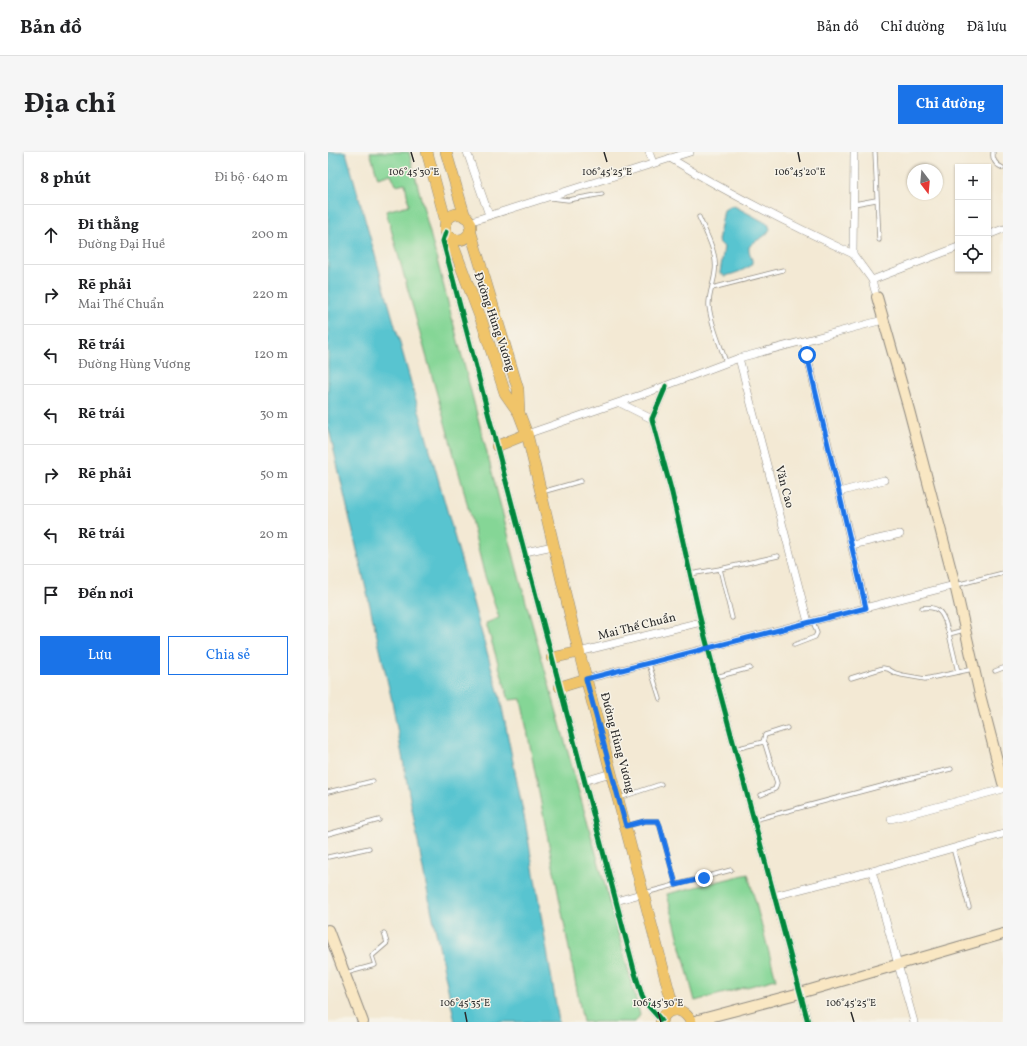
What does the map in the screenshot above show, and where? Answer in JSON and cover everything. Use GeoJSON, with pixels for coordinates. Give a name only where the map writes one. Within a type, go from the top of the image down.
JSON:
{"type":"FeatureCollection","features":[{"type":"Feature","properties":{"kind":"main road","name":"Đường Hùng Vương"},"geometry":{"type":"LineString","coordinates":[[427,152],[447,230],[482,322],[505,393],[519,413],[527,434],[579,652],[674,1010]]}},
{"type":"Feature","properties":{"kind":"main road","name":"Đường Hùng Vương"},"geometry":{"type":"LineString","coordinates":[[446,152],[518,389],[519,413]]}},
{"type":"Feature","properties":{"kind":"main road"},"geometry":{"type":"LineString","coordinates":[[457,214],[468,223],[468,235],[459,240],[447,230],[452,215],[457,214]]}},
{"type":"Feature","properties":{"kind":"main road"},"geometry":{"type":"LineString","coordinates":[[497,446],[527,434]]}},
{"type":"Feature","properties":{"kind":"main road"},"geometry":{"type":"LineString","coordinates":[[552,658],[579,652]]}},
{"type":"Feature","properties":{"kind":"main road"},"geometry":{"type":"LineString","coordinates":[[560,687],[586,679]]}},
{"type":"Feature","properties":{"kind":"main road"},"geometry":{"type":"LineString","coordinates":[[661,1021],[664,1015],[669,1011],[674,1010],[682,1011],[688,1015],[691,1022]]}},
{"type":"Feature","properties":{"kind":"street"},"geometry":{"type":"LineString","coordinates":[[467,152],[489,215]]}},
{"type":"Feature","properties":{"kind":"street"},"geometry":{"type":"LineString","coordinates":[[649,152],[653,163]]}},
{"type":"Feature","properties":{"kind":"street"},"geometry":{"type":"LineString","coordinates":[[468,223],[489,215],[690,152]]}},
{"type":"Feature","properties":{"kind":"street"},"geometry":{"type":"LineString","coordinates":[[853,254],[854,152]]}},
{"type":"Feature","properties":{"kind":"street"},"geometry":{"type":"LineString","coordinates":[[670,158],[711,183],[810,234],[853,254],[872,280],[882,320],[911,417],[955,585],[974,669],[1003,783]]}},
{"type":"Feature","properties":{"kind":"street"},"geometry":{"type":"LineString","coordinates":[[991,234],[1003,229]]}},
{"type":"Feature","properties":{"kind":"street"},"geometry":{"type":"LineString","coordinates":[[447,230],[443,241],[634,970],[645,1002],[661,1021]]}},
{"type":"Feature","properties":{"kind":"street"},"geometry":{"type":"LineString","coordinates":[[872,280],[955,248]]}},
{"type":"Feature","properties":{"kind":"street"},"geometry":{"type":"LineString","coordinates":[[527,434],[620,403],[726,362],[882,320]]}},
{"type":"Feature","properties":{"kind":"street"},"geometry":{"type":"LineString","coordinates":[[804,341],[866,608]]}},
{"type":"Feature","properties":{"kind":"street","name":"Văn Cao"},"geometry":{"type":"LineString","coordinates":[[739,358],[811,622]]}},
{"type":"Feature","properties":{"kind":"street"},"geometry":{"type":"LineString","coordinates":[[666,386],[652,419],[672,493],[701,622],[808,1022]]}},
{"type":"Feature","properties":{"kind":"street"},"geometry":{"type":"LineString","coordinates":[[620,403],[652,419]]}},
{"type":"Feature","properties":{"kind":"street"},"geometry":{"type":"LineString","coordinates":[[839,492],[884,480]]}},
{"type":"Feature","properties":{"kind":"street"},"geometry":{"type":"LineString","coordinates":[[852,545],[900,534]]}},
{"type":"Feature","properties":{"kind":"street"},"geometry":{"type":"LineString","coordinates":[[525,552],[553,546]]}},
{"type":"Feature","properties":{"kind":"street"},"geometry":{"type":"LineString","coordinates":[[586,679],[955,585]]}},
{"type":"Feature","properties":{"kind":"street","name":"Mai Thế Chuẩn"},"geometry":{"type":"LineString","coordinates":[[579,652],[701,622]]}},
{"type":"Feature","properties":{"kind":"street"},"geometry":{"type":"LineString","coordinates":[[584,781],[611,772]]}},
{"type":"Feature","properties":{"kind":"street"},"geometry":{"type":"LineString","coordinates":[[891,819],[1003,789]]}},
{"type":"Feature","properties":{"kind":"street"},"geometry":{"type":"LineString","coordinates":[[774,896],[872,871],[1003,834]]}},
{"type":"Feature","properties":{"kind":"street"},"geometry":{"type":"LineString","coordinates":[[872,871],[914,1022]]}},
{"type":"Feature","properties":{"kind":"street"},"geometry":{"type":"LineString","coordinates":[[616,901],[644,893]]}},
{"type":"Feature","properties":{"kind":"street"},"geometry":{"type":"LineString","coordinates":[[328,930],[363,1022]]}},
{"type":"Feature","properties":{"kind":"street"},"geometry":{"type":"LineString","coordinates":[[691,1022],[1003,934]]}},
{"type":"Feature","properties":{"kind":"lane"},"geometry":{"type":"LineString","coordinates":[[875,152],[879,240]]}},
{"type":"Feature","properties":{"kind":"lane"},"geometry":{"type":"LineString","coordinates":[[993,152],[993,159],[1003,168]]}},
{"type":"Feature","properties":{"kind":"lane"},"geometry":{"type":"LineString","coordinates":[[546,197],[568,200],[602,194]]}},
{"type":"Feature","properties":{"kind":"lane"},"geometry":{"type":"LineString","coordinates":[[853,204],[876,200]]}},
{"type":"Feature","properties":{"kind":"lane"},"geometry":{"type":"LineString","coordinates":[[699,216],[714,253],[716,270],[709,305],[715,330],[726,362]]}},
{"type":"Feature","properties":{"kind":"lane"},"geometry":{"type":"LineString","coordinates":[[712,288],[783,270]]}},
{"type":"Feature","properties":{"kind":"lane"},"geometry":{"type":"LineString","coordinates":[[541,492],[581,481]]}},
{"type":"Feature","properties":{"kind":"lane"},"geometry":{"type":"LineString","coordinates":[[690,574],[778,556]]}},
{"type":"Feature","properties":{"kind":"lane"},"geometry":{"type":"LineString","coordinates":[[720,569],[732,618]]}},
{"type":"Feature","properties":{"kind":"lane"},"geometry":{"type":"LineString","coordinates":[[955,585],[1003,574]]}},
{"type":"Feature","properties":{"kind":"lane"},"geometry":{"type":"LineString","coordinates":[[922,608],[935,608],[944,617],[958,672]]}},
{"type":"Feature","properties":{"kind":"lane"},"geometry":{"type":"LineString","coordinates":[[794,645],[815,637],[817,633],[811,622]]}},
{"type":"Feature","properties":{"kind":"lane"},"geometry":{"type":"LineString","coordinates":[[949,634],[965,630]]}},
{"type":"Feature","properties":{"kind":"lane"},"geometry":{"type":"LineString","coordinates":[[649,664],[660,699]]}},
{"type":"Feature","properties":{"kind":"lane"},"geometry":{"type":"LineString","coordinates":[[716,677],[750,668]]}},
{"type":"Feature","properties":{"kind":"lane"},"geometry":{"type":"LineString","coordinates":[[851,678],[883,668],[902,675],[925,678],[974,669]]}},
{"type":"Feature","properties":{"kind":"lane"},"geometry":{"type":"LineString","coordinates":[[995,670],[1003,668]]}},
{"type":"Feature","properties":{"kind":"lane"},"geometry":{"type":"LineString","coordinates":[[763,742],[765,735],[787,728]]}},
{"type":"Feature","properties":{"kind":"lane"},"geometry":{"type":"LineString","coordinates":[[735,749],[763,742]]}},
{"type":"Feature","properties":{"kind":"lane"},"geometry":{"type":"LineString","coordinates":[[761,795],[775,789],[778,783],[767,747],[763,742]]}},
{"type":"Feature","properties":{"kind":"lane"},"geometry":{"type":"LineString","coordinates":[[753,820],[951,769]]}},
{"type":"Feature","properties":{"kind":"lane"},"geometry":{"type":"LineString","coordinates":[[328,792],[373,781]]}},
{"type":"Feature","properties":{"kind":"lane"},"geometry":{"type":"LineString","coordinates":[[618,798],[661,784]]}},
{"type":"Feature","properties":{"kind":"lane"},"geometry":{"type":"LineString","coordinates":[[328,834],[379,820]]}},
{"type":"Feature","properties":{"kind":"lane"},"geometry":{"type":"LineString","coordinates":[[626,826],[645,821],[658,821],[676,885]]}},
{"type":"Feature","properties":{"kind":"lane"},"geometry":{"type":"LineString","coordinates":[[328,858],[369,848]]}},
{"type":"Feature","properties":{"kind":"lane"},"geometry":{"type":"LineString","coordinates":[[953,848],[969,907]]}},
{"type":"Feature","properties":{"kind":"lane"},"geometry":{"type":"LineString","coordinates":[[644,893],[731,870]]}},
{"type":"Feature","properties":{"kind":"lane"},"geometry":{"type":"LineString","coordinates":[[345,974],[375,965],[372,956],[387,943],[384,933]]}},
{"type":"Feature","properties":{"kind":"green space"},"geometry":{"type":"Polygon","coordinates":[[[370,152],[409,152],[521,584],[640,1015],[635,1022],[583,1022],[521,699],[509,700],[486,623],[499,618],[484,573],[464,491],[386,211],[409,205],[405,183],[396,185],[391,174],[378,178],[370,152]]]}},
{"type":"Feature","properties":{"kind":"green space"},"geometry":{"type":"Polygon","coordinates":[[[748,874],[776,979],[695,1001],[667,894],[748,874]]]}},
{"type":"Feature","properties":{"kind":"water"},"geometry":{"type":"Polygon","coordinates":[[[328,152],[346,152],[500,698],[526,826],[559,1022],[455,1022],[425,880],[392,701],[328,425],[328,152]]]}},
{"type":"Feature","properties":{"kind":"water"},"geometry":{"type":"Polygon","coordinates":[[[734,206],[768,224],[770,229],[765,235],[749,247],[752,263],[740,271],[725,276],[720,273],[724,247],[718,241],[724,210],[734,206]]]}},
{"type":"Feature","properties":{"kind":"cycle path"},"geometry":{"type":"LineString","coordinates":[[446,232],[443,241],[634,970],[645,1002],[661,1020]]}},
{"type":"Feature","properties":{"kind":"cycle path"},"geometry":{"type":"LineString","coordinates":[[666,386],[652,419],[672,493],[701,622],[808,1022]]}},
{"type":"Feature","properties":{"kind":"route"},"geometry":{"type":"LineString","coordinates":[[704,878],[676,885],[658,821],[645,821],[626,826],[586,679],[866,608],[807,355]]}}]}
